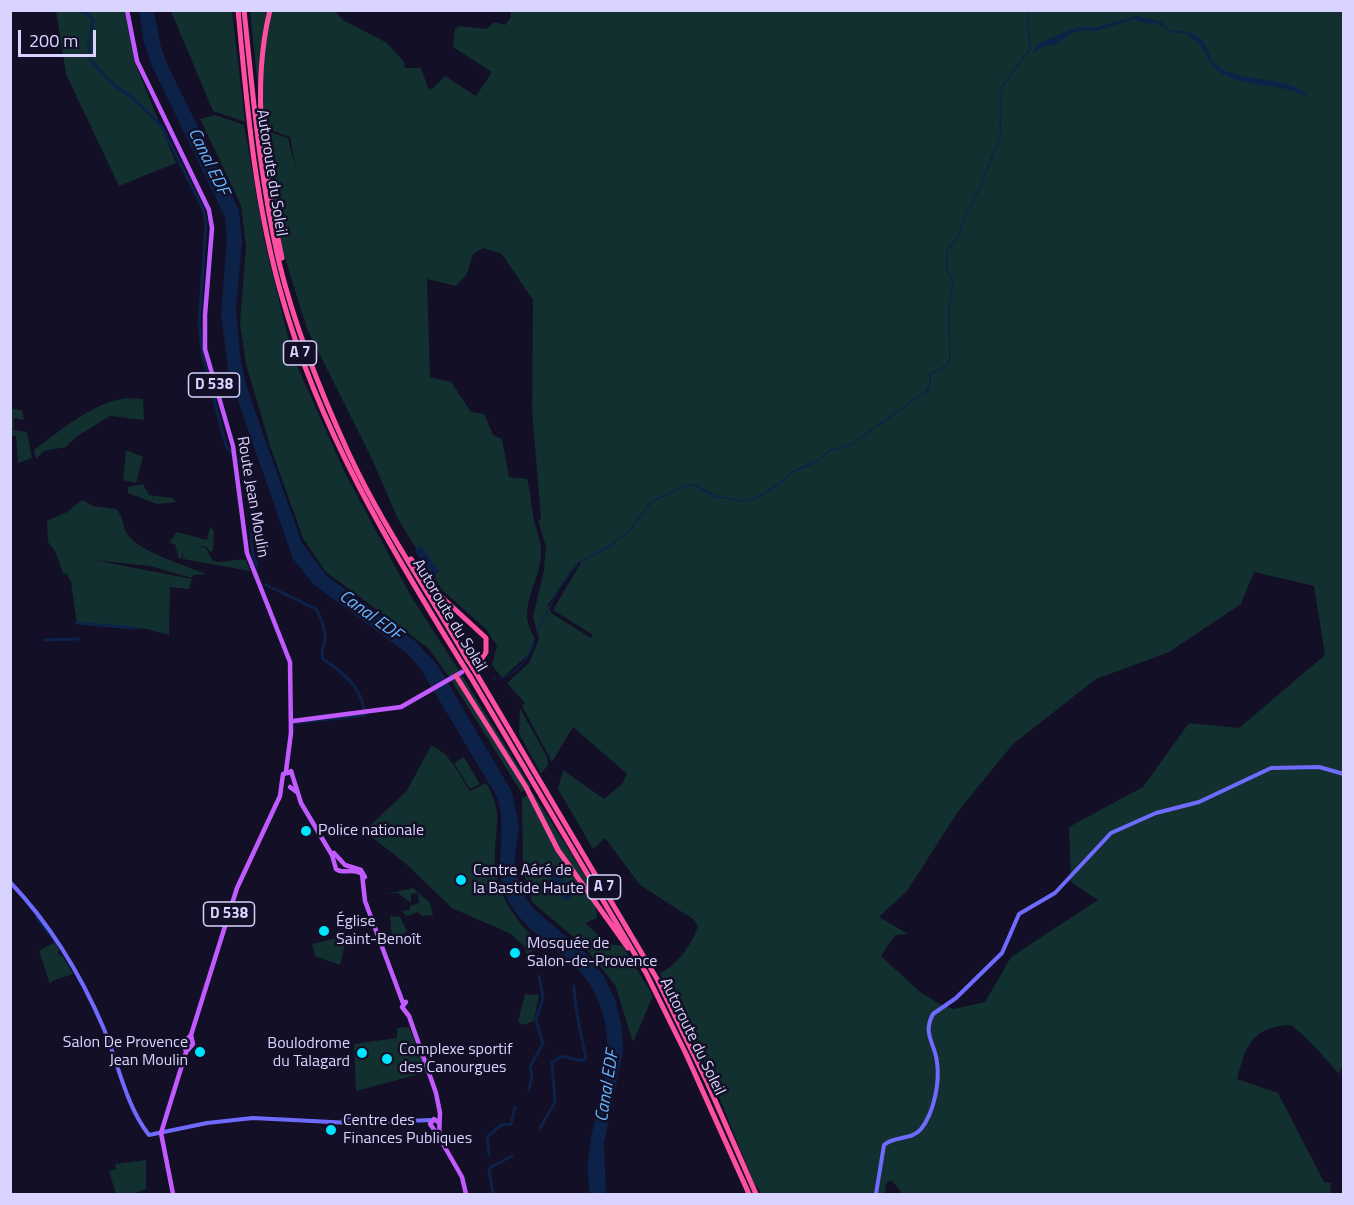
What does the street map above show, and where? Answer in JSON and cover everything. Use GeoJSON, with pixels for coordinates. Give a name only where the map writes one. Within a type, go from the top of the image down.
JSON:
{"type":"FeatureCollection","features":[{"type":"Feature","properties":{"kind":"highway","name":"Autoroute du Soleil"},"geometry":{"type":"LineString","coordinates":[[238,10],[255,168],[273,266],[295,341],[327,423],[354,480],[385,536],[646,973],[715,1109]]}},
{"type":"Feature","properties":{"kind":"highway","name":"Autoroute du Soleil"},"geometry":{"type":"LineString","coordinates":[[244,10],[261,168],[272,229],[290,301],[333,417],[389,529],[638,944],[675,1014],[749,1194]]}},
{"type":"Feature","properties":{"kind":"highway"},"geometry":{"type":"LineString","coordinates":[[270,10],[261,52],[258,92],[272,203],[290,301]]}},
{"type":"Feature","properties":{"kind":"highway"},"geometry":{"type":"LineString","coordinates":[[389,529],[428,583],[482,633],[486,652],[478,662]]}},
{"type":"Feature","properties":{"kind":"highway"},"geometry":{"type":"LineString","coordinates":[[457,675],[526,787],[558,850],[619,933],[642,972],[646,973]]}},
{"type":"Feature","properties":{"kind":"highway","name":"Autoroute du Soleil"},"geometry":{"type":"LineString","coordinates":[[721,1123],[756,1194]]}},
{"type":"Feature","properties":{"kind":"main road","name":"Route Jean Moulin"},"geometry":{"type":"LineString","coordinates":[[129,10],[134,42],[145,78],[209,210],[212,228],[204,315],[205,348],[233,446],[247,553],[290,662],[292,719]]}},
{"type":"Feature","properties":{"kind":"main road"},"geometry":{"type":"LineString","coordinates":[[292,719],[395,708],[457,675]]}},
{"type":"Feature","properties":{"kind":"main road","name":"D 538"},"geometry":{"type":"LineString","coordinates":[[289,771],[292,719]]}},
{"type":"Feature","properties":{"kind":"main road"},"geometry":{"type":"LineString","coordinates":[[289,771],[283,775],[288,785],[297,793],[341,866],[362,874],[367,906],[433,1082],[439,1111],[434,1123],[450,1159],[464,1179],[467,1194]]}},
{"type":"Feature","properties":{"kind":"main road"},"geometry":{"type":"LineString","coordinates":[[288,785],[289,771]]}},
{"type":"Feature","properties":{"kind":"main road","name":"D 538"},"geometry":{"type":"LineString","coordinates":[[168,1109],[187,1049],[193,1044],[190,1038],[237,888],[279,796],[288,785]]}},
{"type":"Feature","properties":{"kind":"main road"},"geometry":{"type":"LineString","coordinates":[[161,1133],[168,1109]]}},
{"type":"Feature","properties":{"kind":"main road"},"geometry":{"type":"LineString","coordinates":[[168,1109],[161,1124],[160,1148],[173,1194]]}},
{"type":"Feature","properties":{"kind":"street"},"geometry":{"type":"LineString","coordinates":[[876,1194],[885,1145],[919,1131],[930,1109],[936,1087],[938,1066],[928,1037],[933,1014],[956,998],[1002,953],[1019,914],[1055,893],[1102,839],[1150,815],[1199,802],[1271,768],[1319,767],[1344,774]]}},
{"type":"Feature","properties":{"kind":"street"},"geometry":{"type":"LineString","coordinates":[[10,882],[45,923],[68,956],[101,1022],[138,1116],[150,1135],[207,1123],[338,1121],[347,1120],[351,1116],[354,1120],[434,1123]]}},
{"type":"Feature","properties":{"kind":"street"},"geometry":{"type":"LineString","coordinates":[[165,1123],[173,1130]]}},
{"type":"Feature","properties":{"kind":"green space"},"geometry":{"type":"Polygon","coordinates":[[[56,11],[126,11],[135,63],[176,163],[119,186],[66,74],[56,11]]]}},
{"type":"Feature","properties":{"kind":"green space"},"geometry":{"type":"Polygon","coordinates":[[[171,11],[232,11],[245,122],[213,111],[171,11]]]}},
{"type":"Feature","properties":{"kind":"green space"},"geometry":{"type":"Polygon","coordinates":[[[250,11],[335,11],[343,20],[387,43],[404,62],[405,68],[421,68],[428,88],[432,89],[445,76],[476,96],[492,72],[453,47],[455,29],[459,26],[487,29],[494,22],[505,25],[511,17],[510,11],[1343,11],[1343,1064],[1339,1074],[1291,1025],[1267,1030],[1252,1040],[1237,1079],[1278,1093],[1324,1182],[1331,1183],[1330,1194],[903,1194],[891,1180],[886,1184],[885,1194],[762,1194],[754,1183],[706,1065],[666,991],[660,973],[683,954],[698,927],[693,919],[640,885],[605,838],[593,849],[558,789],[563,770],[604,799],[622,784],[627,774],[573,727],[552,762],[522,706],[525,703],[507,683],[529,663],[539,639],[533,617],[544,570],[546,547],[538,520],[541,519],[532,410],[533,300],[502,254],[484,248],[473,254],[467,274],[456,286],[427,279],[430,377],[451,382],[471,412],[484,414],[493,435],[502,439],[509,477],[527,479],[541,548],[541,560],[527,616],[529,627],[535,638],[528,655],[502,678],[492,665],[497,646],[486,629],[442,590],[398,519],[372,459],[307,329],[278,235],[260,129],[288,138],[296,170],[290,137],[262,127],[250,11]],[[582,561],[574,566],[548,605],[551,613],[591,638],[593,635],[553,610],[582,561]],[[1254,572],[1241,604],[1169,652],[1096,679],[1013,744],[959,810],[907,891],[879,917],[908,934],[895,935],[881,956],[920,992],[954,1009],[985,1002],[1011,957],[1098,900],[1071,882],[1069,827],[1143,787],[1189,723],[1239,728],[1325,655],[1314,586],[1254,572]]]}},
{"type":"Feature","properties":{"kind":"green space"},"geometry":{"type":"Polygon","coordinates":[[[215,115],[244,125],[264,239],[293,357],[345,473],[412,598],[460,672],[450,678],[428,648],[325,571],[303,538],[271,449],[246,364],[240,323],[246,246],[241,205],[200,119],[215,115]]]}},
{"type":"Feature","properties":{"kind":"green space"},"geometry":{"type":"Polygon","coordinates":[[[126,398],[143,399],[144,420],[110,416],[76,437],[66,447],[44,451],[36,459],[34,450],[66,426],[101,405],[126,398]]]}},
{"type":"Feature","properties":{"kind":"green space"},"geometry":{"type":"Polygon","coordinates":[[[11,409],[22,410],[24,420],[14,418],[13,430],[27,432],[32,458],[18,463],[16,436],[11,435],[11,409]]]}},
{"type":"Feature","properties":{"kind":"green space"},"geometry":{"type":"Polygon","coordinates":[[[126,450],[143,457],[136,483],[123,480],[126,450]]]}},
{"type":"Feature","properties":{"kind":"green space"},"geometry":{"type":"Polygon","coordinates":[[[143,484],[149,495],[172,498],[176,502],[157,504],[128,493],[128,487],[143,484]]]}},
{"type":"Feature","properties":{"kind":"green space"},"geometry":{"type":"Polygon","coordinates":[[[82,500],[93,506],[116,509],[126,532],[134,541],[153,553],[206,574],[194,575],[192,578],[150,566],[94,560],[192,579],[189,589],[170,587],[169,635],[147,629],[77,624],[71,582],[66,573],[64,575],[55,551],[48,542],[47,521],[67,512],[82,500]]]}},
{"type":"Feature","properties":{"kind":"green space"},"geometry":{"type":"Polygon","coordinates":[[[210,526],[214,531],[213,551],[210,552],[207,547],[197,546],[206,548],[213,561],[246,560],[250,571],[183,559],[183,551],[179,559],[175,544],[169,543],[177,532],[207,540],[210,526]]]}},
{"type":"Feature","properties":{"kind":"green space"},"geometry":{"type":"Polygon","coordinates":[[[461,674],[531,787],[521,792],[451,680],[461,674]]]}},
{"type":"Feature","properties":{"kind":"green space"},"geometry":{"type":"Polygon","coordinates":[[[520,708],[547,757],[548,765],[541,774],[519,733],[520,708]]]}},
{"type":"Feature","properties":{"kind":"green space"},"geometry":{"type":"Polygon","coordinates":[[[431,746],[444,753],[470,791],[486,783],[492,794],[497,813],[496,872],[508,904],[520,923],[536,941],[536,946],[530,954],[526,954],[525,947],[511,934],[452,908],[405,863],[364,831],[406,792],[431,746]]]}},
{"type":"Feature","properties":{"kind":"green space"},"geometry":{"type":"Polygon","coordinates":[[[464,757],[480,784],[470,789],[454,763],[464,757]]]}},
{"type":"Feature","properties":{"kind":"green space"},"geometry":{"type":"Polygon","coordinates":[[[533,793],[594,890],[597,918],[585,923],[609,944],[623,946],[653,996],[633,1042],[615,985],[583,945],[532,902],[523,869],[522,798],[533,793]]]}},
{"type":"Feature","properties":{"kind":"green space"},"geometry":{"type":"Polygon","coordinates":[[[413,888],[430,903],[433,915],[422,916],[418,912],[408,916],[404,914],[402,911],[410,910],[410,906],[419,903],[418,893],[411,894],[411,903],[398,893],[386,894],[413,888]]]}},
{"type":"Feature","properties":{"kind":"green space"},"geometry":{"type":"Polygon","coordinates":[[[390,916],[400,917],[407,931],[405,933],[392,937],[390,916]]]}},
{"type":"Feature","properties":{"kind":"green space"},"geometry":{"type":"Polygon","coordinates":[[[341,937],[345,944],[340,965],[315,956],[312,944],[341,937]]]}},
{"type":"Feature","properties":{"kind":"green space"},"geometry":{"type":"Polygon","coordinates":[[[55,942],[59,950],[58,954],[63,957],[73,974],[52,981],[50,984],[39,951],[55,942]]]}},
{"type":"Feature","properties":{"kind":"green space"},"geometry":{"type":"Polygon","coordinates":[[[525,994],[539,995],[534,1021],[523,1025],[518,1022],[525,994]]]}},
{"type":"Feature","properties":{"kind":"green space","name":"Complexe sportif des Canourgues"},"geometry":{"type":"Polygon","coordinates":[[[409,1027],[427,1072],[356,1091],[354,1044],[397,1038],[397,1028],[409,1027]]]}},
{"type":"Feature","properties":{"kind":"green space"},"geometry":{"type":"Polygon","coordinates":[[[146,1160],[146,1189],[132,1194],[116,1194],[109,1171],[116,1169],[115,1164],[146,1160]]]}},
{"type":"Feature","properties":{"kind":"water","name":"Canal EDF"},"geometry":{"type":"Polygon","coordinates":[[[139,11],[154,11],[161,47],[168,66],[239,210],[242,242],[236,311],[241,363],[248,391],[302,543],[326,575],[415,641],[438,666],[512,792],[519,826],[514,866],[524,896],[535,910],[587,954],[603,975],[615,999],[622,1029],[623,1051],[604,1144],[606,1194],[590,1194],[588,1171],[589,1150],[606,1065],[605,1023],[598,999],[588,981],[575,966],[533,931],[519,917],[508,900],[501,874],[501,823],[497,797],[420,668],[408,654],[313,584],[293,559],[229,375],[221,314],[227,241],[225,217],[153,68],[144,43],[139,11]]]}},
{"type":"Feature","properties":{"kind":"water"},"geometry":{"type":"Polygon","coordinates":[[[1136,16],[1160,21],[1171,31],[1188,32],[1198,36],[1213,63],[1228,72],[1290,85],[1308,97],[1286,89],[1243,81],[1223,74],[1216,69],[1201,47],[1187,33],[1173,33],[1157,23],[1145,23],[1134,19],[1096,31],[1080,28],[1056,44],[1042,47],[1032,53],[1038,44],[1077,27],[1098,27],[1136,16]]]}},
{"type":"Feature","properties":{"kind":"water"},"geometry":{"type":"Polygon","coordinates":[[[421,545],[439,571],[435,577],[429,574],[415,551],[421,545]]]}},
{"type":"Feature","properties":{"kind":"water"},"geometry":{"type":"Polygon","coordinates":[[[552,867],[557,868],[572,894],[570,900],[564,900],[554,884],[551,875],[552,867]]]}},
{"type":"Feature","properties":{"kind":"waterway"},"geometry":{"type":"LineString","coordinates":[[76,10],[87,14],[93,20],[88,44],[91,60],[109,81],[138,102],[162,127],[203,209],[206,223],[199,325],[203,357],[226,446],[232,454]]}},
{"type":"Feature","properties":{"kind":"waterway"},"geometry":{"type":"LineString","coordinates":[[1027,10],[1030,47]]}},
{"type":"Feature","properties":{"kind":"waterway"},"geometry":{"type":"LineString","coordinates":[[1102,27],[1123,21]]}},
{"type":"Feature","properties":{"kind":"waterway"},"geometry":{"type":"LineString","coordinates":[[1076,31],[1085,29]]}},
{"type":"Feature","properties":{"kind":"waterway"},"geometry":{"type":"LineString","coordinates":[[1000,131],[1002,87],[1031,47]]}},
{"type":"Feature","properties":{"kind":"waterway"},"geometry":{"type":"LineString","coordinates":[[561,586],[578,563],[613,544],[630,530],[652,501],[685,486],[695,485],[714,496],[742,501],[756,498],[779,484],[792,472],[816,462],[829,451],[850,445],[927,391],[930,374],[946,366],[950,360],[949,309],[953,281],[946,267],[947,251],[960,234],[963,220],[979,189],[1001,134]]}},
{"type":"Feature","properties":{"kind":"waterway"},"geometry":{"type":"LineString","coordinates":[[238,460],[247,471],[252,484],[252,539],[257,566]]}},
{"type":"Feature","properties":{"kind":"waterway"},"geometry":{"type":"LineString","coordinates":[[266,585],[316,609],[325,631],[323,659],[343,674],[354,686],[364,709]]}},
{"type":"Feature","properties":{"kind":"waterway"},"geometry":{"type":"LineString","coordinates":[[536,633],[559,590]]}},
{"type":"Feature","properties":{"kind":"waterway"},"geometry":{"type":"LineString","coordinates":[[76,623],[134,628]]}},
{"type":"Feature","properties":{"kind":"waterway"},"geometry":{"type":"LineString","coordinates":[[44,640],[78,639]]}},
{"type":"Feature","properties":{"kind":"waterway"},"geometry":{"type":"LineString","coordinates":[[501,678],[513,673],[522,664],[534,642]]}},
{"type":"Feature","properties":{"kind":"waterway"},"geometry":{"type":"LineString","coordinates":[[296,723],[365,715]]}},
{"type":"Feature","properties":{"kind":"waterway"},"geometry":{"type":"LineString","coordinates":[[36,917],[55,941]]}},
{"type":"Feature","properties":{"kind":"waterway"},"geometry":{"type":"LineString","coordinates":[[529,1090],[532,1075],[530,1067],[543,1043],[536,1020],[543,998],[539,976]]}},
{"type":"Feature","properties":{"kind":"waterway"},"geometry":{"type":"LineString","coordinates":[[540,1128],[555,1102],[552,1062],[562,1056],[582,1061],[586,1058],[574,986]]}},
{"type":"Feature","properties":{"kind":"waterway"},"geometry":{"type":"LineString","coordinates":[[489,1155],[487,1137],[501,1125],[511,1124],[515,1107]]}},
{"type":"Feature","properties":{"kind":"waterway"},"geometry":{"type":"LineString","coordinates":[[491,1167],[512,1156]]}},
{"type":"Feature","properties":{"kind":"waterway"},"geometry":{"type":"LineString","coordinates":[[491,1166],[489,1171],[493,1194]]}},
{"type":"Feature","properties":{"kind":"place","name":"Police nationale"},"geometry":{"type":"Point","coordinates":[306,831]}},
{"type":"Feature","properties":{"kind":"place","name":"Centre Aéré de la Bastide Haute"},"geometry":{"type":"Point","coordinates":[461,880]}},
{"type":"Feature","properties":{"kind":"place","name":"Église Saint-Benoît"},"geometry":{"type":"Point","coordinates":[324,931]}},
{"type":"Feature","properties":{"kind":"place","name":"Mosquée de Salon-de-Provence"},"geometry":{"type":"Point","coordinates":[515,953]}},
{"type":"Feature","properties":{"kind":"place","name":"Salon De Provence Jean Moulin"},"geometry":{"type":"Point","coordinates":[200,1052]}},
{"type":"Feature","properties":{"kind":"place","name":"Boulodrome du Talagard"},"geometry":{"type":"Point","coordinates":[362,1053]}},
{"type":"Feature","properties":{"kind":"place","name":"Complexe sportif des Canourgues"},"geometry":{"type":"Point","coordinates":[387,1059]}},
{"type":"Feature","properties":{"kind":"place","name":"Centre des Finances Publiques"},"geometry":{"type":"Point","coordinates":[331,1130]}}]}
